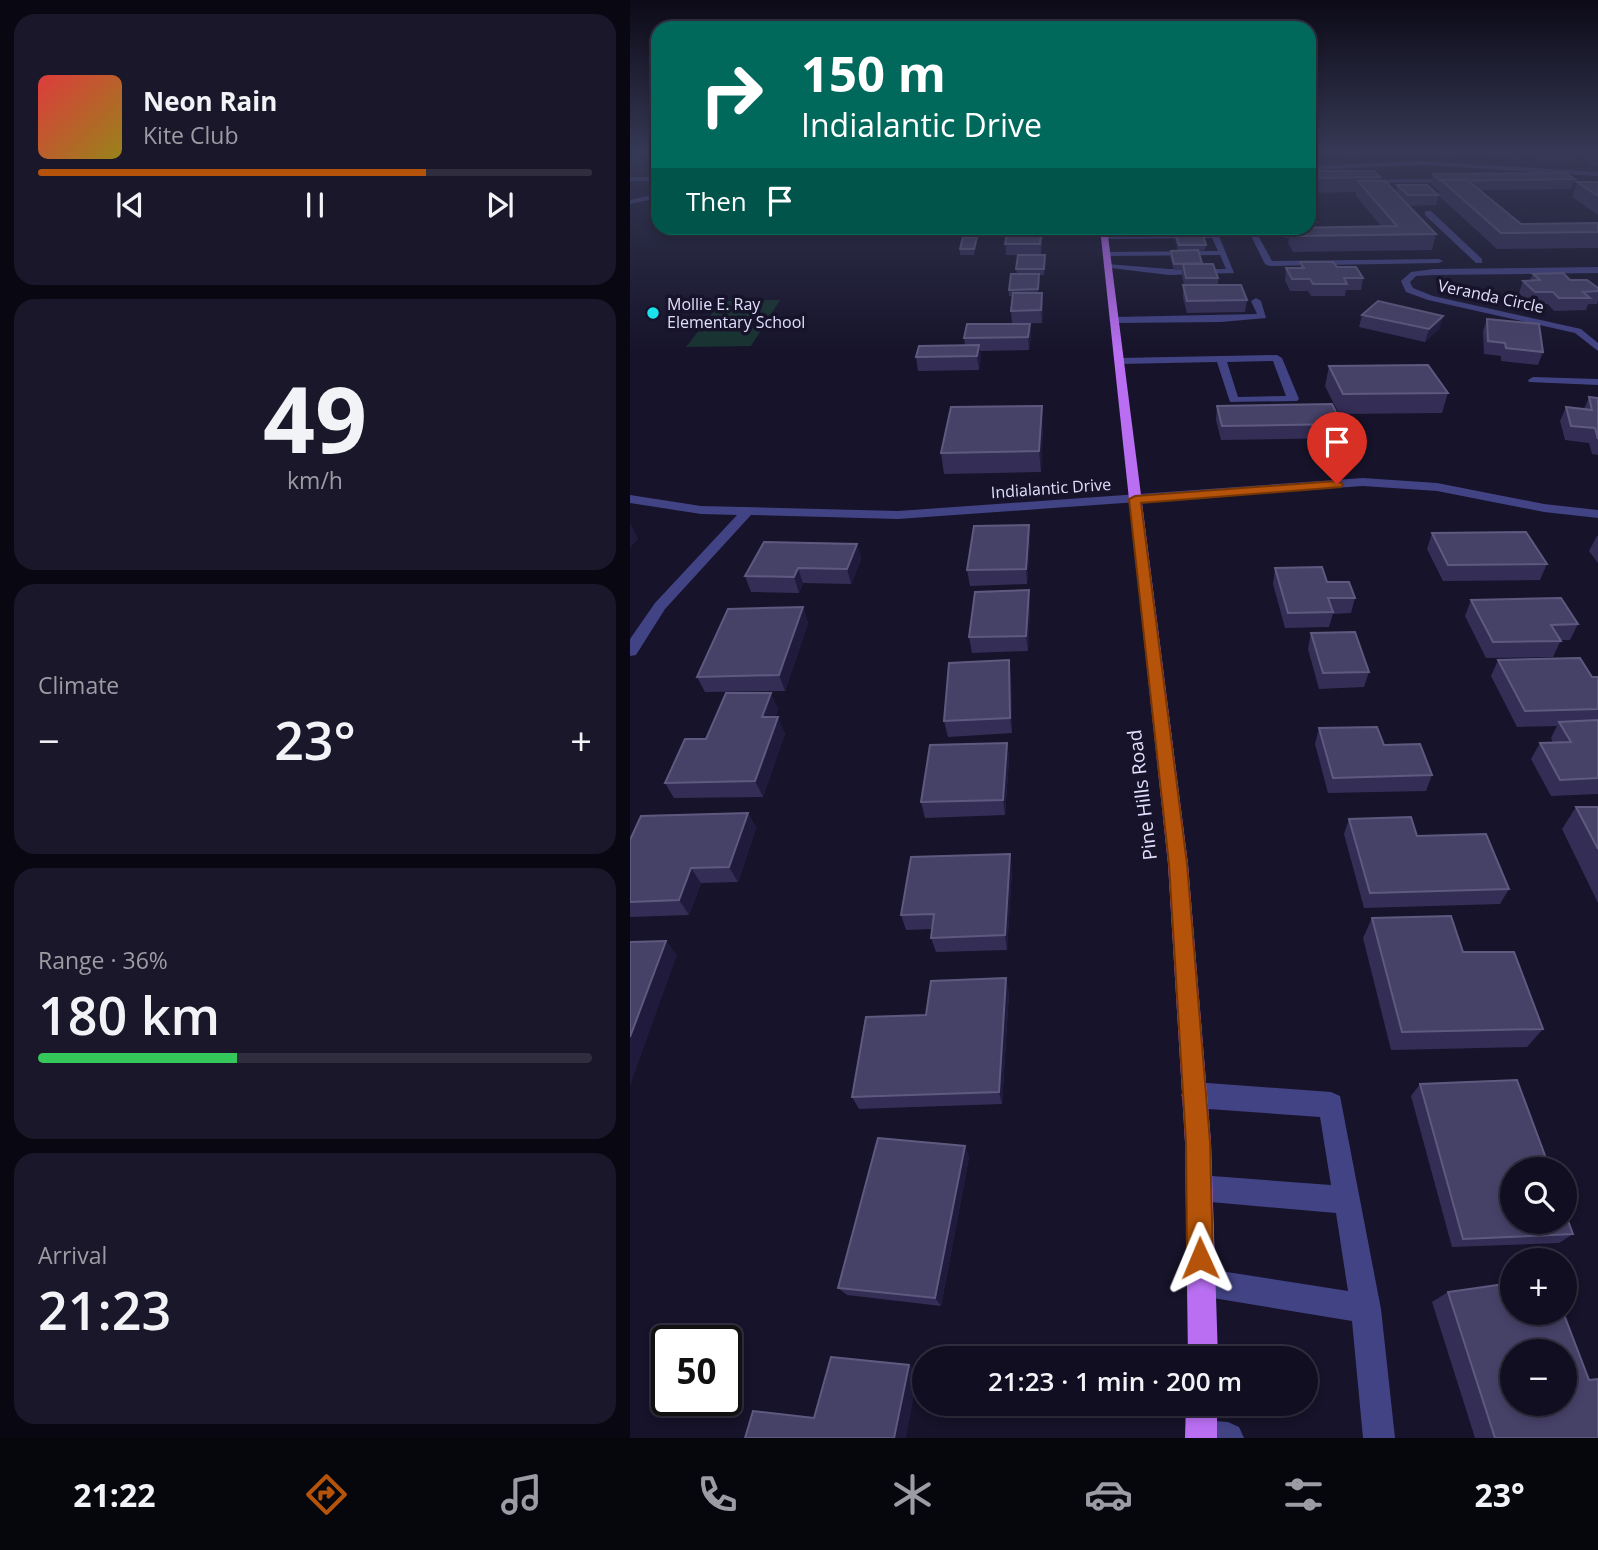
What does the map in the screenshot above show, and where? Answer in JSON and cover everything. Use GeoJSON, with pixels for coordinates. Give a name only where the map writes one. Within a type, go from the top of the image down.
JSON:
{"type":"FeatureCollection","features":[{"type":"Feature","properties":{"kind":"main road","name":"Pine Hills Road"},"geometry":{"type":"LineString","coordinates":[[1105,247],[1178,864],[1199,1188],[1203,1346]]}},
{"type":"Feature","properties":{"kind":"main road"},"geometry":{"type":"LineString","coordinates":[[1205,1416],[1210,1437]]}},
{"type":"Feature","properties":{"kind":"street"},"geometry":{"type":"LineString","coordinates":[[1433,218],[1479,261]]}},
{"type":"Feature","properties":{"kind":"street"},"geometry":{"type":"LineString","coordinates":[[1254,235],[1269,264],[1453,261]]}},
{"type":"Feature","properties":{"kind":"street"},"geometry":{"type":"LineString","coordinates":[[1215,236],[1231,271],[1170,272],[1105,247],[1215,236]]}},
{"type":"Feature","properties":{"kind":"street"},"geometry":{"type":"LineString","coordinates":[[1105,247],[1223,253]]}},
{"type":"Feature","properties":{"kind":"street"},"geometry":{"type":"LineString","coordinates":[[1466,261],[1545,260]]}},
{"type":"Feature","properties":{"kind":"street","name":"Veranda Circle"},"geometry":{"type":"LineString","coordinates":[[1598,270],[1434,272],[1414,274],[1405,281],[1409,290],[1431,298],[1578,331],[1598,348]]}},
{"type":"Feature","properties":{"kind":"street"},"geometry":{"type":"LineString","coordinates":[[1114,320],[1263,316],[1256,301]]}},
{"type":"Feature","properties":{"kind":"street"},"geometry":{"type":"LineString","coordinates":[[1119,361],[1221,359],[1277,358],[1293,399],[1234,400],[1221,359]]}},
{"type":"Feature","properties":{"kind":"street"},"geometry":{"type":"LineString","coordinates":[[1533,380],[1598,382]]}},
{"type":"Feature","properties":{"kind":"street","name":"Indialantic Drive"},"geometry":{"type":"LineString","coordinates":[[630,499],[701,510],[898,515],[1363,482],[1437,487],[1544,508],[1598,514]]}},
{"type":"Feature","properties":{"kind":"street"},"geometry":{"type":"LineString","coordinates":[[630,651],[660,606],[747,512]]}},
{"type":"Feature","properties":{"kind":"street"},"geometry":{"type":"LineString","coordinates":[[1194,1095],[1331,1105],[1366,1309],[1379,1438]]}},
{"type":"Feature","properties":{"kind":"street"},"geometry":{"type":"LineString","coordinates":[[1199,1188],[1348,1200]]}},
{"type":"Feature","properties":{"kind":"street"},"geometry":{"type":"LineString","coordinates":[[1201,1282],[1366,1309]]}},
{"type":"Feature","properties":{"kind":"green space"},"geometry":{"type":"Polygon","coordinates":[[[780,300],[751,346],[686,347],[722,301],[780,300]]]}},
{"type":"Feature","properties":{"kind":"building"},"geometry":{"type":"Polygon","coordinates":[[[1390,218],[1421,218],[1436,234],[1295,236],[1294,235],[1316,235],[1316,228],[1397,226],[1390,218]]]}},
{"type":"Feature","properties":{"kind":"building"},"geometry":{"type":"Polygon","coordinates":[[[1484,218],[1514,218],[1521,224],[1598,223],[1598,232],[1501,233],[1484,218]]]}},
{"type":"Feature","properties":{"kind":"building"},"geometry":{"type":"Polygon","coordinates":[[[1007,235],[1041,235],[1040,244],[1005,244],[1007,235]]]}},
{"type":"Feature","properties":{"kind":"building"},"geometry":{"type":"Polygon","coordinates":[[[1176,235],[1203,235],[1206,245],[1179,245],[1176,235]]]}},
{"type":"Feature","properties":{"kind":"building"},"geometry":{"type":"Polygon","coordinates":[[[963,237],[977,237],[974,249],[960,249],[963,237]]]}},
{"type":"Feature","properties":{"kind":"building"},"geometry":{"type":"Polygon","coordinates":[[[1198,250],[1202,263],[1174,264],[1171,251],[1198,250]]]}},
{"type":"Feature","properties":{"kind":"building"},"geometry":{"type":"Polygon","coordinates":[[[1018,255],[1045,255],[1044,269],[1016,269],[1018,255]]]}},
{"type":"Feature","properties":{"kind":"building"},"geometry":{"type":"Polygon","coordinates":[[[1300,262],[1333,262],[1337,267],[1356,267],[1363,278],[1344,278],[1347,284],[1313,284],[1310,279],[1292,279],[1286,268],[1304,268],[1300,262]]]}},
{"type":"Feature","properties":{"kind":"building"},"geometry":{"type":"Polygon","coordinates":[[[1183,264],[1213,264],[1218,278],[1186,278],[1183,264]]]}},
{"type":"Feature","properties":{"kind":"building"},"geometry":{"type":"Polygon","coordinates":[[[1563,273],[1570,280],[1587,280],[1598,288],[1598,291],[1583,292],[1590,298],[1559,298],[1553,292],[1535,292],[1523,281],[1540,280],[1533,274],[1563,273]]]}},
{"type":"Feature","properties":{"kind":"building"},"geometry":{"type":"Polygon","coordinates":[[[1011,274],[1039,274],[1038,289],[1009,290],[1011,274]]]}},
{"type":"Feature","properties":{"kind":"building"},"geometry":{"type":"Polygon","coordinates":[[[1183,285],[1241,285],[1247,300],[1187,301],[1183,285]]]}},
{"type":"Feature","properties":{"kind":"building"},"geometry":{"type":"Polygon","coordinates":[[[1013,293],[1042,293],[1041,310],[1011,311],[1013,293]]]}},
{"type":"Feature","properties":{"kind":"building"},"geometry":{"type":"Polygon","coordinates":[[[1378,301],[1443,316],[1429,329],[1362,315],[1378,301]]]}},
{"type":"Feature","properties":{"kind":"building"},"geometry":{"type":"Polygon","coordinates":[[[1487,319],[1539,324],[1543,352],[1506,348],[1505,343],[1488,341],[1487,319]]]}},
{"type":"Feature","properties":{"kind":"building"},"geometry":{"type":"Polygon","coordinates":[[[967,324],[1030,324],[1028,337],[964,338],[967,324]]]}},
{"type":"Feature","properties":{"kind":"building"},"geometry":{"type":"Polygon","coordinates":[[[979,345],[977,356],[916,357],[919,346],[979,345]]]}},
{"type":"Feature","properties":{"kind":"building"},"geometry":{"type":"Polygon","coordinates":[[[1428,365],[1448,393],[1343,394],[1329,366],[1428,365]]]}},
{"type":"Feature","properties":{"kind":"building"},"geometry":{"type":"Polygon","coordinates":[[[1589,397],[1598,398],[1598,439],[1595,428],[1571,426],[1566,407],[1592,410],[1589,397]]]}},
{"type":"Feature","properties":{"kind":"building"},"geometry":{"type":"Polygon","coordinates":[[[1332,404],[1342,424],[1222,426],[1217,406],[1332,404]]]}},
{"type":"Feature","properties":{"kind":"building"},"geometry":{"type":"Polygon","coordinates":[[[1042,406],[1039,451],[941,453],[951,407],[1042,406]]]}},
{"type":"Feature","properties":{"kind":"building"},"geometry":{"type":"Polygon","coordinates":[[[1029,525],[1026,569],[967,570],[974,526],[1029,525]]]}},
{"type":"Feature","properties":{"kind":"building"},"geometry":{"type":"Polygon","coordinates":[[[1526,532],[1547,564],[1448,565],[1432,533],[1526,532]]]}},
{"type":"Feature","properties":{"kind":"building"},"geometry":{"type":"Polygon","coordinates":[[[764,542],[857,544],[847,569],[798,568],[794,577],[745,576],[764,542]]]}},
{"type":"Feature","properties":{"kind":"building"},"geometry":{"type":"Polygon","coordinates":[[[1322,567],[1327,582],[1349,582],[1355,598],[1328,598],[1333,612],[1288,613],[1275,568],[1322,567]]]}},
{"type":"Feature","properties":{"kind":"building"},"geometry":{"type":"Polygon","coordinates":[[[1029,590],[1026,636],[969,637],[975,592],[1029,590]]]}},
{"type":"Feature","properties":{"kind":"building"},"geometry":{"type":"Polygon","coordinates":[[[1561,598],[1578,624],[1551,625],[1561,641],[1493,642],[1471,600],[1561,598]]]}},
{"type":"Feature","properties":{"kind":"building"},"geometry":{"type":"Polygon","coordinates":[[[803,607],[779,675],[697,677],[728,609],[803,607]]]}},
{"type":"Feature","properties":{"kind":"building"},"geometry":{"type":"Polygon","coordinates":[[[1355,632],[1369,672],[1323,673],[1311,633],[1355,632]]]}},
{"type":"Feature","properties":{"kind":"building"},"geometry":{"type":"Polygon","coordinates":[[[1580,658],[1592,677],[1598,677],[1598,709],[1525,711],[1498,660],[1580,658]]]}},
{"type":"Feature","properties":{"kind":"building"},"geometry":{"type":"Polygon","coordinates":[[[1009,660],[1010,718],[944,721],[949,663],[1009,660]]]}},
{"type":"Feature","properties":{"kind":"building"},"geometry":{"type":"Polygon","coordinates":[[[726,693],[771,693],[762,717],[778,717],[755,781],[665,783],[685,739],[706,739],[726,693]]]}},
{"type":"Feature","properties":{"kind":"building"},"geometry":{"type":"Polygon","coordinates":[[[1598,720],[1598,778],[1560,780],[1540,743],[1571,742],[1559,722],[1598,720]]]}},
{"type":"Feature","properties":{"kind":"building"},"geometry":{"type":"Polygon","coordinates":[[[1377,727],[1384,745],[1420,744],[1432,775],[1333,778],[1319,728],[1377,727]]]}},
{"type":"Feature","properties":{"kind":"building"},"geometry":{"type":"Polygon","coordinates":[[[1007,743],[1003,800],[921,802],[930,745],[1007,743]]]}},
{"type":"Feature","properties":{"kind":"building"},"geometry":{"type":"Polygon","coordinates":[[[1576,807],[1598,807],[1598,849],[1576,807]]]}},
{"type":"Feature","properties":{"kind":"building"},"geometry":{"type":"Polygon","coordinates":[[[748,813],[729,867],[691,868],[679,900],[630,902],[630,840],[641,816],[748,813]]]}},
{"type":"Feature","properties":{"kind":"building"},"geometry":{"type":"Polygon","coordinates":[[[1411,817],[1417,836],[1486,834],[1509,889],[1370,893],[1349,819],[1411,817]]]}},
{"type":"Feature","properties":{"kind":"building"},"geometry":{"type":"Polygon","coordinates":[[[1010,854],[1005,935],[931,938],[934,914],[901,915],[911,857],[1010,854]]]}},
{"type":"Feature","properties":{"kind":"building"},"geometry":{"type":"Polygon","coordinates":[[[1451,916],[1463,952],[1514,952],[1543,1029],[1402,1032],[1372,918],[1451,916]]]}},
{"type":"Feature","properties":{"kind":"building"},"geometry":{"type":"Polygon","coordinates":[[[666,941],[630,1037],[630,942],[666,941]]]}},
{"type":"Feature","properties":{"kind":"building"},"geometry":{"type":"Polygon","coordinates":[[[1006,978],[999,1092],[852,1097],[866,1017],[926,1015],[931,981],[1006,978]]]}},
{"type":"Feature","properties":{"kind":"building"},"geometry":{"type":"Polygon","coordinates":[[[1517,1080],[1546,1157],[1500,1157],[1500,1234],[1573,1234],[1463,1239],[1420,1084],[1517,1080]]]}},
{"type":"Feature","properties":{"kind":"building"},"geometry":{"type":"Polygon","coordinates":[[[878,1138],[965,1146],[935,1298],[838,1288],[878,1138]]]}},
{"type":"Feature","properties":{"kind":"building"},"geometry":{"type":"Polygon","coordinates":[[[1500,1285],[1500,1325],[1568,1325],[1573,1339],[1500,1339],[1500,1416],[1577,1416],[1577,1349],[1589,1380],[1598,1379],[1598,1438],[1495,1438],[1448,1292],[1500,1285]]]}},
{"type":"Feature","properties":{"kind":"building"},"geometry":{"type":"Polygon","coordinates":[[[831,1357],[909,1365],[894,1438],[745,1438],[753,1411],[814,1418],[831,1357]]]}},
{"type":"Feature","properties":{"kind":"place","name":"Mollie E. Ray Elementary School"},"geometry":{"type":"Point","coordinates":[653,313]}},
{"type":"Feature","properties":{"kind":"route"},"geometry":{"type":"LineString","coordinates":[[1200,1258],[1198,1142],[1178,864],[1135,499],[1337,484]]}}]}
